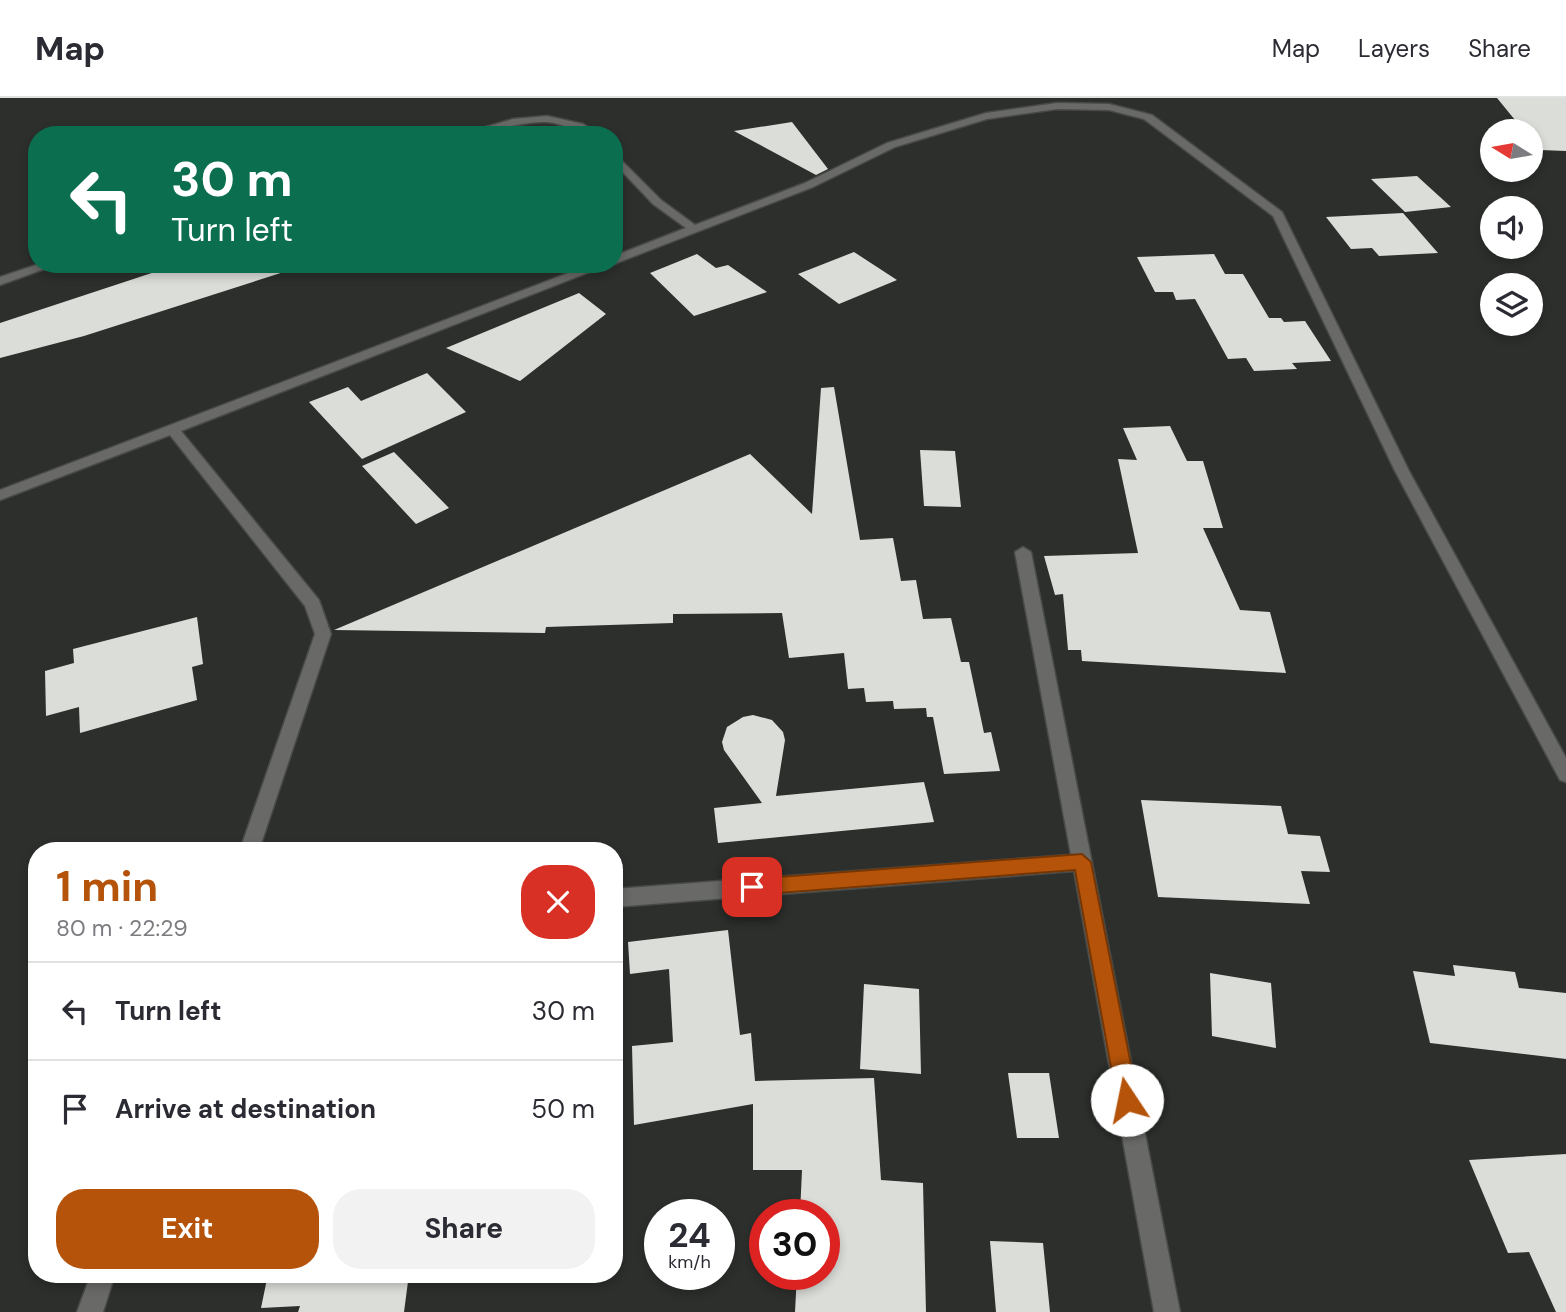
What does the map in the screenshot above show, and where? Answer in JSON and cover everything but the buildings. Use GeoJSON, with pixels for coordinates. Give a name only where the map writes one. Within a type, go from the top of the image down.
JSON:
{"type":"FeatureCollection","features":[{"type":"Feature","properties":{"kind":"street"},"geometry":{"type":"LineString","coordinates":[[623,257],[809,185],[891,145],[986,116],[1058,106],[1109,107],[1148,117],[1278,214],[1402,471],[1566,775]]}},
{"type":"Feature","properties":{"kind":"street"},"geometry":{"type":"LineString","coordinates":[[500,126],[532,118],[576,126]]}},
{"type":"Feature","properties":{"kind":"street"},"geometry":{"type":"LineString","coordinates":[[623,166],[657,202],[694,229]]}},
{"type":"Feature","properties":{"kind":"street"},"geometry":{"type":"LineString","coordinates":[[0,281],[28,272]]}},
{"type":"Feature","properties":{"kind":"street"},"geometry":{"type":"LineString","coordinates":[[0,495],[580,273]]}},
{"type":"Feature","properties":{"kind":"street"},"geometry":{"type":"LineString","coordinates":[[172,429],[313,604],[323,634],[252,842]]}},
{"type":"Feature","properties":{"kind":"street"},"geometry":{"type":"LineString","coordinates":[[1023,552],[1167,1312]]}},
{"type":"Feature","properties":{"kind":"street"},"geometry":{"type":"LineString","coordinates":[[623,897],[1082,862]]}},
{"type":"Feature","properties":{"kind":"street"},"geometry":{"type":"LineString","coordinates":[[90,1312],[100,1283]]}},
{"type":"Feature","properties":{"kind":"route"},"geometry":{"type":"LineString","coordinates":[[752,887],[1082,862],[1127,1100]]}}]}
